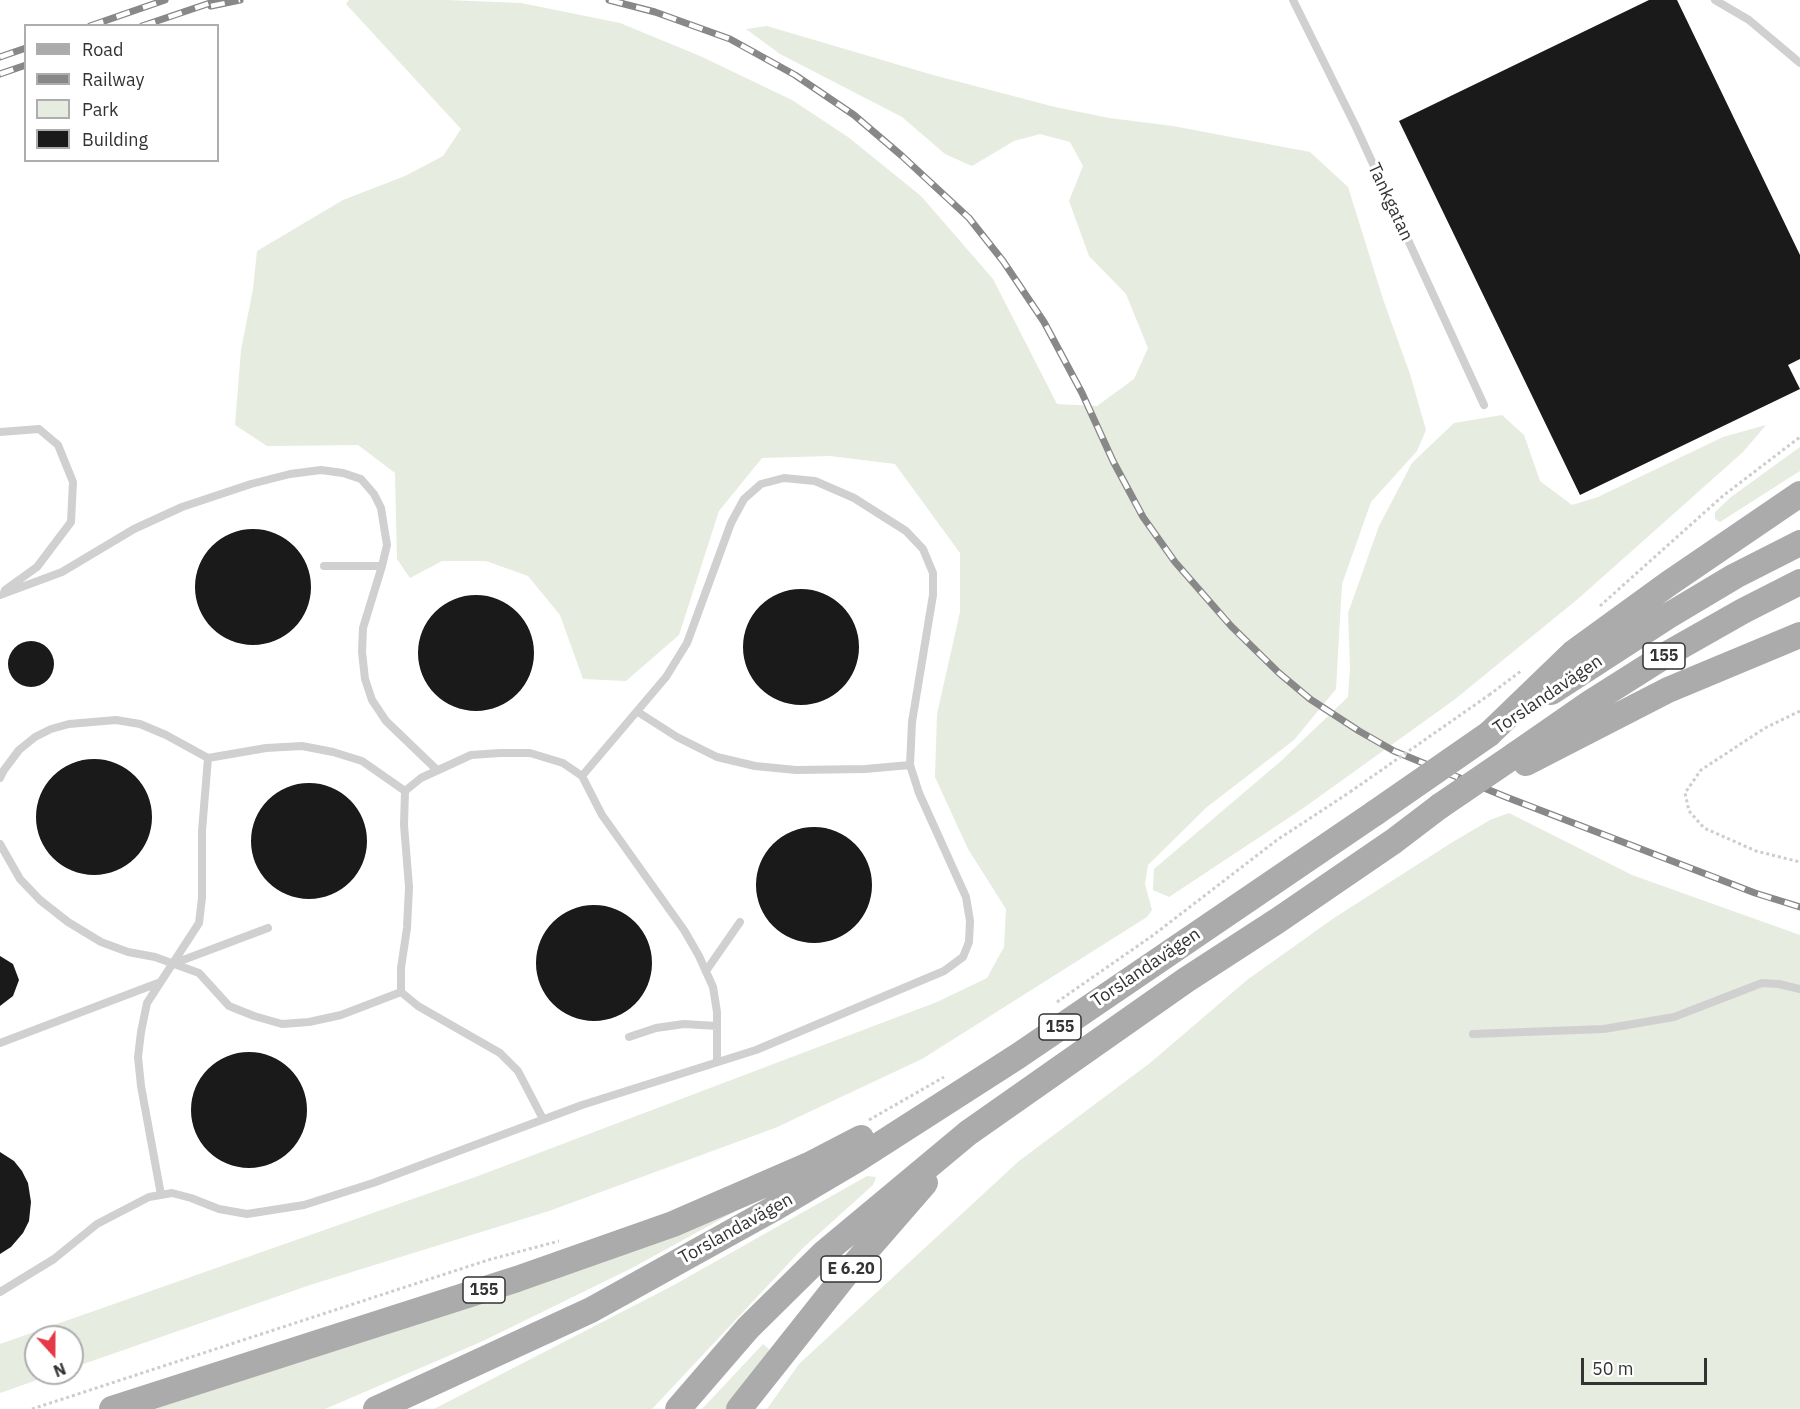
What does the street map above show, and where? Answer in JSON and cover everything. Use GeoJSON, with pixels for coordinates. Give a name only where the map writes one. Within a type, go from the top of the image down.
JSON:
{"type":"FeatureCollection","features":[{"type":"Feature","properties":{"kind":"main road"},"geometry":{"type":"LineString","coordinates":[[1489,734],[1573,653],[1668,584],[1800,494]]}},
{"type":"Feature","properties":{"kind":"main road","name":"Torslandavägen"},"geometry":{"type":"LineString","coordinates":[[376,1409],[591,1310],[773,1209],[933,1112],[1573,676],[1735,576],[1800,543]]}},
{"type":"Feature","properties":{"kind":"main road","name":"Torslandavägen"},"geometry":{"type":"LineString","coordinates":[[678,1409],[748,1328],[824,1253],[968,1133],[1140,1011],[1394,841],[1440,806],[1517,760],[1590,703],[1743,610],[1800,582]]}},
{"type":"Feature","properties":{"kind":"main road"},"geometry":{"type":"LineString","coordinates":[[1517,760],[1668,690],[1800,635]]}},
{"type":"Feature","properties":{"kind":"main road","name":"155"},"geometry":{"type":"LineString","coordinates":[[112,1409],[517,1279],[674,1224],[800,1170],[867,1136],[933,1112]]}},
{"type":"Feature","properties":{"kind":"main road","name":"E 6.20"},"geometry":{"type":"LineString","coordinates":[[739,1409],[846,1274],[968,1133]]}},
{"type":"Feature","properties":{"kind":"lane","name":"Tankgatan"},"geometry":{"type":"LineString","coordinates":[[1293,0],[1356,127],[1484,405]]}},
{"type":"Feature","properties":{"kind":"lane"},"geometry":{"type":"LineString","coordinates":[[1715,0],[1749,20],[1800,63]]}},
{"type":"Feature","properties":{"kind":"lane"},"geometry":{"type":"LineString","coordinates":[[0,595],[37,567],[70,522],[73,482],[58,445],[39,429],[1,429]]}},
{"type":"Feature","properties":{"kind":"lane"},"geometry":{"type":"LineString","coordinates":[[0,595],[62,572],[134,529],[182,507],[251,484],[290,474],[321,470],[343,473],[361,480],[374,494],[381,508],[387,545],[363,628],[362,652],[365,679],[372,700],[387,720],[437,770]]}},
{"type":"Feature","properties":{"kind":"lane"},"geometry":{"type":"LineString","coordinates":[[0,1292],[54,1259],[97,1224],[149,1197],[172,1193],[219,1209],[247,1214],[304,1205],[373,1183],[543,1119],[756,1050],[944,971],[963,957],[969,942],[970,921],[966,897],[919,793],[910,765],[912,722],[933,595],[933,573],[923,549],[906,531],[854,498],[814,481],[784,478],[761,484],[744,499],[722,545],[687,643],[666,677],[582,776]]}},
{"type":"Feature","properties":{"kind":"lane"},"geometry":{"type":"LineString","coordinates":[[324,566],[382,566]]}},
{"type":"Feature","properties":{"kind":"lane"},"geometry":{"type":"LineString","coordinates":[[638,712],[717,757],[756,766],[796,770],[865,769],[910,765]]}},
{"type":"Feature","properties":{"kind":"lane"},"geometry":{"type":"LineString","coordinates":[[0,778],[19,750],[35,737],[51,729],[90,721],[116,720],[140,724],[208,758],[266,748],[302,746],[322,750],[362,761],[405,791]]}},
{"type":"Feature","properties":{"kind":"lane"},"geometry":{"type":"LineString","coordinates":[[543,1119],[518,1071],[500,1053],[418,1006],[401,992],[400,968],[407,928],[409,887],[404,825],[405,791],[421,778],[471,755],[530,753],[563,763],[582,776],[602,815],[684,930],[706,971],[713,987],[717,1026],[717,1061]]}},
{"type":"Feature","properties":{"kind":"lane"},"geometry":{"type":"LineString","coordinates":[[160,1195],[138,1057],[147,1003],[199,923],[202,898],[202,831],[208,758]]}},
{"type":"Feature","properties":{"kind":"lane"},"geometry":{"type":"LineString","coordinates":[[0,844],[20,879],[40,900],[68,922],[101,942],[128,952],[175,963],[199,973],[229,1006],[282,1024],[309,1022],[341,1015],[401,992]]}},
{"type":"Feature","properties":{"kind":"lane"},"geometry":{"type":"LineString","coordinates":[[706,971],[740,922]]}},
{"type":"Feature","properties":{"kind":"lane"},"geometry":{"type":"LineString","coordinates":[[175,963],[268,928]]}},
{"type":"Feature","properties":{"kind":"lane"},"geometry":{"type":"LineString","coordinates":[[1473,1034],[1604,1029],[1674,1017],[1762,983],[1800,989]]}},
{"type":"Feature","properties":{"kind":"lane"},"geometry":{"type":"LineString","coordinates":[[0,1043],[158,984]]}},
{"type":"Feature","properties":{"kind":"lane"},"geometry":{"type":"LineString","coordinates":[[628,1037],[656,1028],[684,1024],[717,1026]]}},
{"type":"Feature","properties":{"kind":"path"},"geometry":{"type":"LineString","coordinates":[[1600,606],[1724,495],[1800,437]]}},
{"type":"Feature","properties":{"kind":"path"},"geometry":{"type":"LineString","coordinates":[[1056,1002],[1152,936],[1270,846],[1526,668]]}},
{"type":"Feature","properties":{"kind":"path"},"geometry":{"type":"LineString","coordinates":[[1800,711],[1765,728],[1701,770],[1685,793],[1689,811],[1704,828],[1756,851],[1800,862]]}},
{"type":"Feature","properties":{"kind":"path"},"geometry":{"type":"LineString","coordinates":[[869,1120],[950,1073]]}},
{"type":"Feature","properties":{"kind":"path"},"geometry":{"type":"LineString","coordinates":[[32,1409],[488,1260],[562,1240]]}},
{"type":"Feature","properties":{"kind":"green space"},"geometry":{"type":"Polygon","coordinates":[[[349,0],[521,3],[620,23],[700,56],[792,100],[848,137],[921,196],[993,279],[1057,404],[1097,406],[1134,379],[1148,348],[1126,294],[1089,256],[1069,201],[1083,166],[1070,142],[1040,134],[1014,141],[972,166],[945,154],[902,117],[780,54],[746,29],[767,26],[933,75],[1055,107],[1310,152],[1348,187],[1384,302],[1410,374],[1426,430],[1417,451],[1371,502],[1342,584],[1336,689],[1294,740],[1207,807],[1148,865],[1145,884],[1152,910],[1147,917],[922,1059],[775,1128],[549,1211],[310,1285],[84,1364],[84,1325],[54,1325],[478,1176],[937,1002],[987,978],[1004,947],[1006,909],[968,849],[935,777],[937,714],[960,612],[960,553],[895,464],[830,456],[762,458],[719,511],[679,635],[626,681],[583,679],[560,615],[528,576],[486,561],[442,561],[410,578],[397,559],[395,473],[358,445],[267,446],[235,425],[241,350],[253,289],[257,251],[343,200],[405,176],[443,156],[461,129],[346,4],[349,0]]]}},
{"type":"Feature","properties":{"kind":"green space"},"geometry":{"type":"Polygon","coordinates":[[[1502,415],[1524,435],[1540,481],[1572,505],[1598,497],[1723,437],[1766,425],[1743,452],[1579,598],[1454,700],[1302,809],[1169,897],[1153,890],[1154,869],[1281,761],[1348,697],[1350,667],[1348,613],[1379,526],[1412,463],[1454,423],[1502,415]]]}},
{"type":"Feature","properties":{"kind":"green space"},"geometry":{"type":"Polygon","coordinates":[[[1800,447],[1800,471],[1720,522],[1715,519],[1715,512],[1731,497],[1800,447]]]}},
{"type":"Feature","properties":{"kind":"green space"},"geometry":{"type":"Polygon","coordinates":[[[1509,813],[1632,875],[1800,935],[1800,1409],[767,1409],[799,1364],[1019,1161],[1150,1063],[1247,980],[1334,918],[1451,843],[1490,820],[1509,813]]]}},
{"type":"Feature","properties":{"kind":"green space"},"geometry":{"type":"Polygon","coordinates":[[[867,1176],[876,1177],[873,1185],[803,1248],[652,1409],[434,1409],[674,1285],[867,1176]]]}},
{"type":"Feature","properties":{"kind":"green space"},"geometry":{"type":"Polygon","coordinates":[[[732,1209],[734,1212],[632,1268],[483,1341],[325,1409],[147,1409],[732,1209]]]}},
{"type":"Feature","properties":{"kind":"green space"},"geometry":{"type":"Polygon","coordinates":[[[24,1336],[24,1385],[0,1393],[0,1344],[24,1336]]]}},
{"type":"Feature","properties":{"kind":"green space"},"geometry":{"type":"Polygon","coordinates":[[[763,1344],[769,1349],[767,1356],[726,1409],[702,1409],[763,1344]]]}},
{"type":"Feature","properties":{"kind":"building"},"geometry":{"type":"Polygon","coordinates":[[[1649,0],[1677,0],[1800,255],[1800,359],[1788,365],[1800,389],[1580,495],[1399,121],[1649,0]]]}},
{"type":"Feature","properties":{"kind":"building"},"geometry":{"type":"Polygon","coordinates":[[[253,529],[275,534],[294,546],[306,565],[311,587],[306,609],[294,628],[275,640],[253,645],[231,640],[212,628],[200,609],[195,587],[200,565],[212,546],[231,534],[253,529]]]}},
{"type":"Feature","properties":{"kind":"building"},"geometry":{"type":"Polygon","coordinates":[[[801,589],[823,594],[842,606],[854,625],[859,647],[854,669],[842,688],[823,700],[801,705],[779,700],[760,688],[748,669],[743,647],[748,625],[760,606],[779,594],[801,589]]]}},
{"type":"Feature","properties":{"kind":"building"},"geometry":{"type":"Polygon","coordinates":[[[476,595],[498,600],[517,612],[529,631],[534,653],[529,675],[517,694],[498,706],[476,711],[454,706],[435,694],[423,675],[418,653],[423,631],[435,612],[454,600],[476,595]]]}},
{"type":"Feature","properties":{"kind":"building"},"geometry":{"type":"Polygon","coordinates":[[[31,641],[47,648],[54,664],[47,680],[31,687],[15,680],[8,664],[15,648],[31,641]]]}},
{"type":"Feature","properties":{"kind":"building"},"geometry":{"type":"Polygon","coordinates":[[[94,759],[116,764],[135,776],[147,795],[152,817],[147,839],[135,858],[116,870],[94,875],[72,870],[53,858],[41,839],[36,817],[41,795],[53,776],[72,764],[94,759]]]}},
{"type":"Feature","properties":{"kind":"building"},"geometry":{"type":"Polygon","coordinates":[[[309,783],[331,788],[350,800],[362,819],[367,841],[362,863],[350,882],[331,894],[309,899],[287,894],[268,882],[256,863],[251,841],[256,819],[268,800],[287,788],[309,783]]]}},
{"type":"Feature","properties":{"kind":"building"},"geometry":{"type":"Polygon","coordinates":[[[814,827],[836,832],[855,844],[867,863],[872,885],[867,907],[855,926],[836,938],[814,943],[792,938],[773,926],[761,907],[756,885],[761,863],[773,844],[792,832],[814,827]]]}},
{"type":"Feature","properties":{"kind":"building"},"geometry":{"type":"Polygon","coordinates":[[[594,905],[616,910],[635,922],[647,941],[652,963],[647,985],[635,1004],[616,1016],[594,1021],[572,1016],[553,1004],[541,985],[536,963],[541,941],[553,922],[572,910],[594,905]]]}},
{"type":"Feature","properties":{"kind":"building"},"geometry":{"type":"Polygon","coordinates":[[[0,956],[13,964],[19,980],[13,996],[0,1006],[0,956]]]}},
{"type":"Feature","properties":{"kind":"building"},"geometry":{"type":"Polygon","coordinates":[[[249,1052],[271,1057],[290,1069],[302,1088],[307,1110],[302,1132],[290,1151],[271,1163],[249,1168],[227,1163],[208,1151],[196,1132],[191,1110],[196,1088],[208,1069],[227,1057],[249,1052]]]}},
{"type":"Feature","properties":{"kind":"building"},"geometry":{"type":"Polygon","coordinates":[[[0,1152],[14,1161],[22,1171],[28,1183],[31,1202],[29,1221],[23,1233],[11,1247],[0,1254],[0,1152]]]}},
{"type":"Feature","properties":{"kind":"railway"},"geometry":{"type":"LineString","coordinates":[[96,24],[165,0]]}},
{"type":"Feature","properties":{"kind":"railway"},"geometry":{"type":"LineString","coordinates":[[148,24],[219,0]]}},
{"type":"Feature","properties":{"kind":"railway"},"geometry":{"type":"LineString","coordinates":[[211,6],[240,0]]}},
{"type":"Feature","properties":{"kind":"railway"},"geometry":{"type":"LineString","coordinates":[[609,0],[655,12],[730,39],[795,75],[854,115],[969,218],[1003,261],[1044,322],[1143,517],[1175,562],[1231,626],[1279,673],[1310,699],[1394,751],[1506,797],[1755,893],[1800,907]]}},
{"type":"Feature","properties":{"kind":"railway"},"geometry":{"type":"LineString","coordinates":[[0,57],[24,49]]}},
{"type":"Feature","properties":{"kind":"railway"},"geometry":{"type":"LineString","coordinates":[[0,74],[24,66]]}}]}
